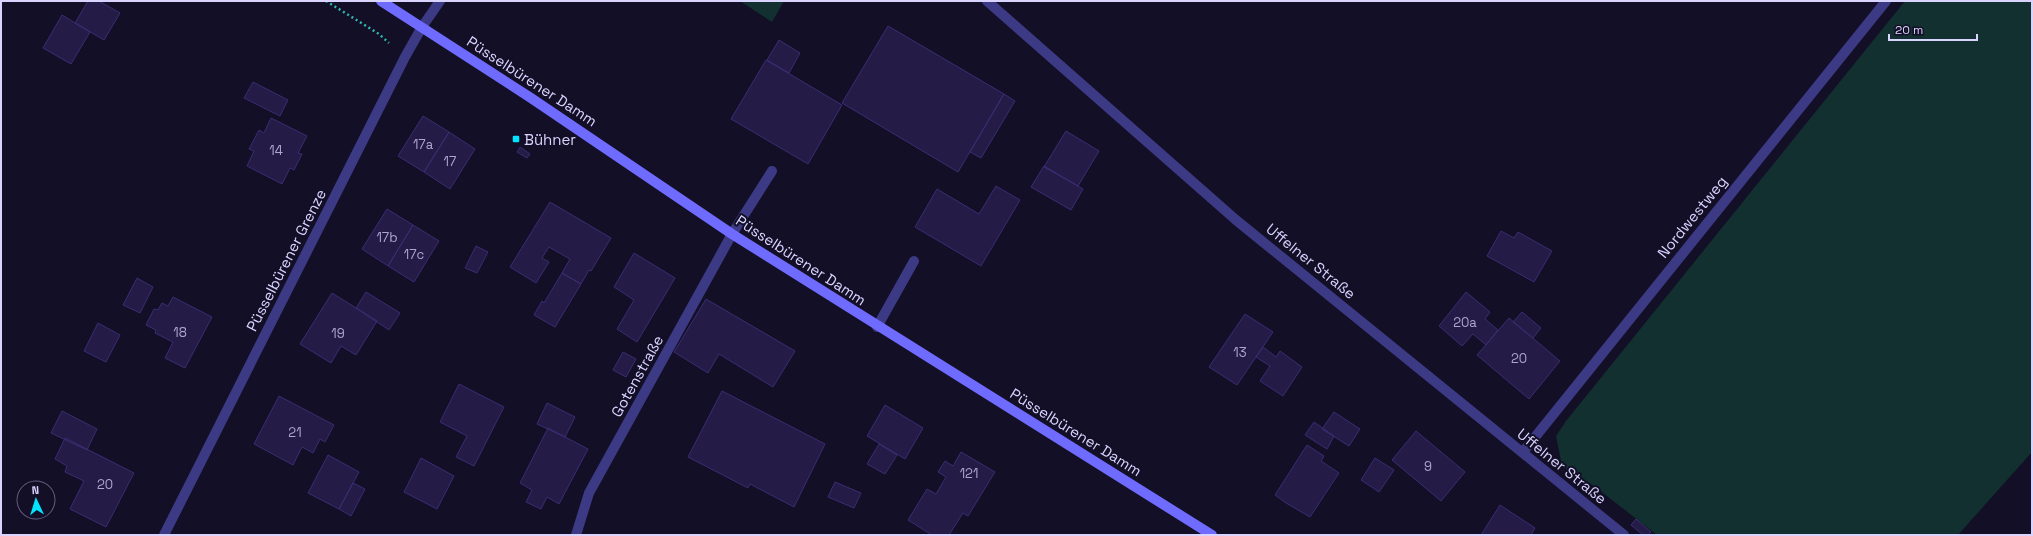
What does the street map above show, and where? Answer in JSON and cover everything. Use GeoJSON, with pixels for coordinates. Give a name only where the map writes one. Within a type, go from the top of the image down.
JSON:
{"type":"FeatureCollection","features":[{"type":"Feature","properties":{"kind":"main road","name":"Püsselbürener Damm"},"geometry":{"type":"LineString","coordinates":[[381,1],[531,98],[732,234],[877,327],[1212,535]]}},
{"type":"Feature","properties":{"kind":"street","name":"Püsselbürener Grenze"},"geometry":{"type":"LineString","coordinates":[[164,535],[405,57],[422,27],[440,1]]}},
{"type":"Feature","properties":{"kind":"street","name":"Uffelner Straße"},"geometry":{"type":"LineString","coordinates":[[987,1],[1236,220],[1624,535]]}},
{"type":"Feature","properties":{"kind":"street","name":"Nordwestweg"},"geometry":{"type":"LineString","coordinates":[[1523,452],[1886,1]]}},
{"type":"Feature","properties":{"kind":"street","name":"Gotenstraße"},"geometry":{"type":"LineString","coordinates":[[576,535],[589,494],[732,234],[772,171]]}},
{"type":"Feature","properties":{"kind":"street"},"geometry":{"type":"LineString","coordinates":[[877,327],[914,261]]}},
{"type":"Feature","properties":{"kind":"path"},"geometry":{"type":"LineString","coordinates":[[326,1],[379,34],[405,57]]}},
{"type":"Feature","properties":{"kind":"green space"},"geometry":{"type":"Polygon","coordinates":[[[740,1],[784,1],[772,22],[740,1]]]}},
{"type":"Feature","properties":{"kind":"green space"},"geometry":{"type":"Polygon","coordinates":[[[1905,1],[2032,1],[2032,452],[1958,535],[1657,535],[1594,486],[1562,466],[1556,436],[1566,421],[1905,1]]]}},
{"type":"Feature","properties":{"kind":"building"},"geometry":{"type":"Polygon","coordinates":[[[88,1],[99,1],[120,13],[104,40],[75,23],[88,1]]]}},
{"type":"Feature","properties":{"kind":"building"},"geometry":{"type":"Polygon","coordinates":[[[62,15],[90,32],[71,64],[43,48],[62,15]]]}},
{"type":"Feature","properties":{"kind":"building"},"geometry":{"type":"Polygon","coordinates":[[[888,26],[1004,94],[958,172],[842,103],[888,26]]]}},
{"type":"Feature","properties":{"kind":"building"},"geometry":{"type":"Polygon","coordinates":[[[779,40],[800,53],[789,73],[767,60],[779,40]]]}},
{"type":"Feature","properties":{"kind":"building"},"geometry":{"type":"Polygon","coordinates":[[[766,60],[842,105],[808,164],[731,119],[766,60]]]}},
{"type":"Feature","properties":{"kind":"building"},"geometry":{"type":"Polygon","coordinates":[[[253,82],[288,100],[280,116],[244,98],[253,82]]]}},
{"type":"Feature","properties":{"kind":"building"},"geometry":{"type":"Polygon","coordinates":[[[1004,94],[1015,101],[981,158],[970,152],[1004,94]]]}},
{"type":"Feature","properties":{"kind":"building"},"geometry":{"type":"Polygon","coordinates":[[[423,116],[449,132],[424,172],[398,156],[423,116]]]}},
{"type":"Feature","properties":{"kind":"building"},"geometry":{"type":"Polygon","coordinates":[[[271,118],[307,136],[298,153],[302,154],[294,170],[290,168],[282,184],[247,166],[254,151],[249,149],[259,130],[264,133],[271,118]]]}},
{"type":"Feature","properties":{"kind":"building"},"geometry":{"type":"Polygon","coordinates":[[[1066,131],[1099,151],[1078,186],[1044,167],[1066,131]]]}},
{"type":"Feature","properties":{"kind":"building"},"geometry":{"type":"Polygon","coordinates":[[[449,132],[475,149],[450,189],[424,172],[449,132]]]}},
{"type":"Feature","properties":{"kind":"building"},"geometry":{"type":"Polygon","coordinates":[[[520,147],[530,154],[527,158],[517,152],[520,147]]]}},
{"type":"Feature","properties":{"kind":"building"},"geometry":{"type":"Polygon","coordinates":[[[1044,166],[1083,189],[1071,210],[1031,187],[1044,166]]]}},
{"type":"Feature","properties":{"kind":"building"},"geometry":{"type":"Polygon","coordinates":[[[996,186],[1020,200],[981,266],[915,227],[937,189],[979,214],[996,186]]]}},
{"type":"Feature","properties":{"kind":"building"},"geometry":{"type":"Polygon","coordinates":[[[550,202],[611,238],[591,271],[589,270],[581,284],[562,273],[570,259],[549,247],[542,258],[549,262],[536,283],[510,267],[550,202]]]}},
{"type":"Feature","properties":{"kind":"building"},"geometry":{"type":"Polygon","coordinates":[[[387,209],[413,225],[388,266],[362,249],[387,209]]]}},
{"type":"Feature","properties":{"kind":"building"},"geometry":{"type":"Polygon","coordinates":[[[413,225],[439,241],[414,282],[388,266],[413,225]]]}},
{"type":"Feature","properties":{"kind":"building"},"geometry":{"type":"Polygon","coordinates":[[[1501,231],[1514,238],[1518,232],[1552,251],[1534,282],[1487,256],[1501,231]]]}},
{"type":"Feature","properties":{"kind":"building"},"geometry":{"type":"Polygon","coordinates":[[[476,246],[488,252],[477,273],[465,268],[476,246]]]}},
{"type":"Feature","properties":{"kind":"building"},"geometry":{"type":"Polygon","coordinates":[[[634,253],[675,278],[637,342],[617,329],[634,300],[614,287],[634,253]]]}},
{"type":"Feature","properties":{"kind":"building"},"geometry":{"type":"Polygon","coordinates":[[[562,273],[581,284],[555,327],[534,315],[542,301],[544,303],[562,273]]]}},
{"type":"Feature","properties":{"kind":"building"},"geometry":{"type":"Polygon","coordinates":[[[137,278],[153,287],[140,313],[123,305],[137,278]]]}},
{"type":"Feature","properties":{"kind":"building"},"geometry":{"type":"Polygon","coordinates":[[[366,292],[400,313],[389,330],[356,308],[366,292]]]}},
{"type":"Feature","properties":{"kind":"building"},"geometry":{"type":"Polygon","coordinates":[[[1466,292],[1490,312],[1485,319],[1498,330],[1486,345],[1473,334],[1462,346],[1439,326],[1466,292]]]}},
{"type":"Feature","properties":{"kind":"building"},"geometry":{"type":"Polygon","coordinates":[[[332,293],[377,321],[356,355],[341,346],[331,363],[300,344],[332,293]]]}},
{"type":"Feature","properties":{"kind":"building"},"geometry":{"type":"Polygon","coordinates":[[[173,297],[212,317],[185,368],[165,358],[173,342],[155,333],[156,330],[146,325],[154,309],[158,310],[162,303],[168,306],[173,297]]]}},
{"type":"Feature","properties":{"kind":"building"},"geometry":{"type":"Polygon","coordinates":[[[706,299],[795,351],[773,387],[719,354],[708,373],[674,352],[706,299]]]}},
{"type":"Feature","properties":{"kind":"building"},"geometry":{"type":"Polygon","coordinates":[[[1522,312],[1541,328],[1533,338],[1513,322],[1522,312]]]}},
{"type":"Feature","properties":{"kind":"building"},"geometry":{"type":"Polygon","coordinates":[[[1245,314],[1273,332],[1237,385],[1209,367],[1245,314]]]}},
{"type":"Feature","properties":{"kind":"building"},"geometry":{"type":"Polygon","coordinates":[[[1509,318],[1560,361],[1529,399],[1477,355],[1509,318]]]}},
{"type":"Feature","properties":{"kind":"building"},"geometry":{"type":"Polygon","coordinates":[[[98,323],[120,335],[106,362],[84,351],[98,323]]]}},
{"type":"Feature","properties":{"kind":"building"},"geometry":{"type":"Polygon","coordinates":[[[1263,347],[1276,357],[1280,351],[1302,367],[1283,396],[1260,381],[1270,366],[1256,357],[1263,347]]]}},
{"type":"Feature","properties":{"kind":"building"},"geometry":{"type":"Polygon","coordinates":[[[623,352],[636,359],[626,377],[613,370],[623,352]]]}},
{"type":"Feature","properties":{"kind":"building"},"geometry":{"type":"Polygon","coordinates":[[[459,384],[504,407],[474,466],[456,457],[467,436],[440,422],[459,384]]]}},
{"type":"Feature","properties":{"kind":"building"},"geometry":{"type":"Polygon","coordinates":[[[722,391],[825,444],[794,507],[750,484],[748,488],[688,457],[722,391]]]}},
{"type":"Feature","properties":{"kind":"building"},"geometry":{"type":"Polygon","coordinates":[[[279,396],[334,425],[325,442],[320,439],[313,453],[302,447],[293,465],[254,444],[279,396]]]}},
{"type":"Feature","properties":{"kind":"building"},"geometry":{"type":"Polygon","coordinates":[[[547,403],[575,417],[565,437],[537,424],[547,403]]]}},
{"type":"Feature","properties":{"kind":"building"},"geometry":{"type":"Polygon","coordinates":[[[885,405],[923,428],[905,459],[867,436],[885,405]]]}},
{"type":"Feature","properties":{"kind":"building"},"geometry":{"type":"Polygon","coordinates":[[[62,411],[97,429],[87,450],[51,433],[62,411]]]}},
{"type":"Feature","properties":{"kind":"building"},"geometry":{"type":"Polygon","coordinates":[[[1334,412],[1360,429],[1349,446],[1322,429],[1334,412]]]}},
{"type":"Feature","properties":{"kind":"building"},"geometry":{"type":"Polygon","coordinates":[[[1314,422],[1334,436],[1327,449],[1305,435],[1314,422]]]}},
{"type":"Feature","properties":{"kind":"building"},"geometry":{"type":"Polygon","coordinates":[[[548,428],[588,449],[559,504],[547,497],[541,509],[526,502],[532,490],[520,483],[548,428]]]}},
{"type":"Feature","properties":{"kind":"building"},"geometry":{"type":"Polygon","coordinates":[[[1416,431],[1465,472],[1441,501],[1392,460],[1416,431]]]}},
{"type":"Feature","properties":{"kind":"building"},"geometry":{"type":"Polygon","coordinates":[[[65,438],[134,473],[106,527],[70,509],[84,481],[65,472],[67,466],[55,459],[65,438]]]}},
{"type":"Feature","properties":{"kind":"building"},"geometry":{"type":"Polygon","coordinates":[[[879,444],[897,455],[885,474],[867,464],[879,444]]]}},
{"type":"Feature","properties":{"kind":"building"},"geometry":{"type":"Polygon","coordinates":[[[1307,445],[1324,456],[1321,461],[1339,473],[1310,517],[1275,495],[1307,445]]]}},
{"type":"Feature","properties":{"kind":"building"},"geometry":{"type":"Polygon","coordinates":[[[961,452],[995,472],[968,516],[963,513],[949,535],[932,535],[908,520],[927,489],[936,494],[946,477],[938,472],[945,461],[953,466],[961,452]]]}},
{"type":"Feature","properties":{"kind":"building"},"geometry":{"type":"Polygon","coordinates":[[[328,455],[359,472],[339,509],[308,493],[328,455]]]}},
{"type":"Feature","properties":{"kind":"building"},"geometry":{"type":"Polygon","coordinates":[[[421,458],[454,476],[437,509],[404,492],[421,458]]]}},
{"type":"Feature","properties":{"kind":"building"},"geometry":{"type":"Polygon","coordinates":[[[1375,458],[1394,470],[1379,492],[1361,480],[1375,458]]]}},
{"type":"Feature","properties":{"kind":"building"},"geometry":{"type":"Polygon","coordinates":[[[835,482],[861,493],[854,508],[828,497],[835,482]]]}},
{"type":"Feature","properties":{"kind":"building"},"geometry":{"type":"Polygon","coordinates":[[[353,483],[365,489],[351,516],[339,509],[353,483]]]}},
{"type":"Feature","properties":{"kind":"building"},"geometry":{"type":"Polygon","coordinates":[[[1500,505],[1535,528],[1531,535],[1481,535],[1500,505]]]}},
{"type":"Feature","properties":{"kind":"building"},"geometry":{"type":"Polygon","coordinates":[[[1636,519],[1651,532],[1648,535],[1643,535],[1631,525],[1636,519]]]}},
{"type":"Feature","properties":{"kind":"place","name":"Bühner"},"geometry":{"type":"Point","coordinates":[516,139]}}]}
